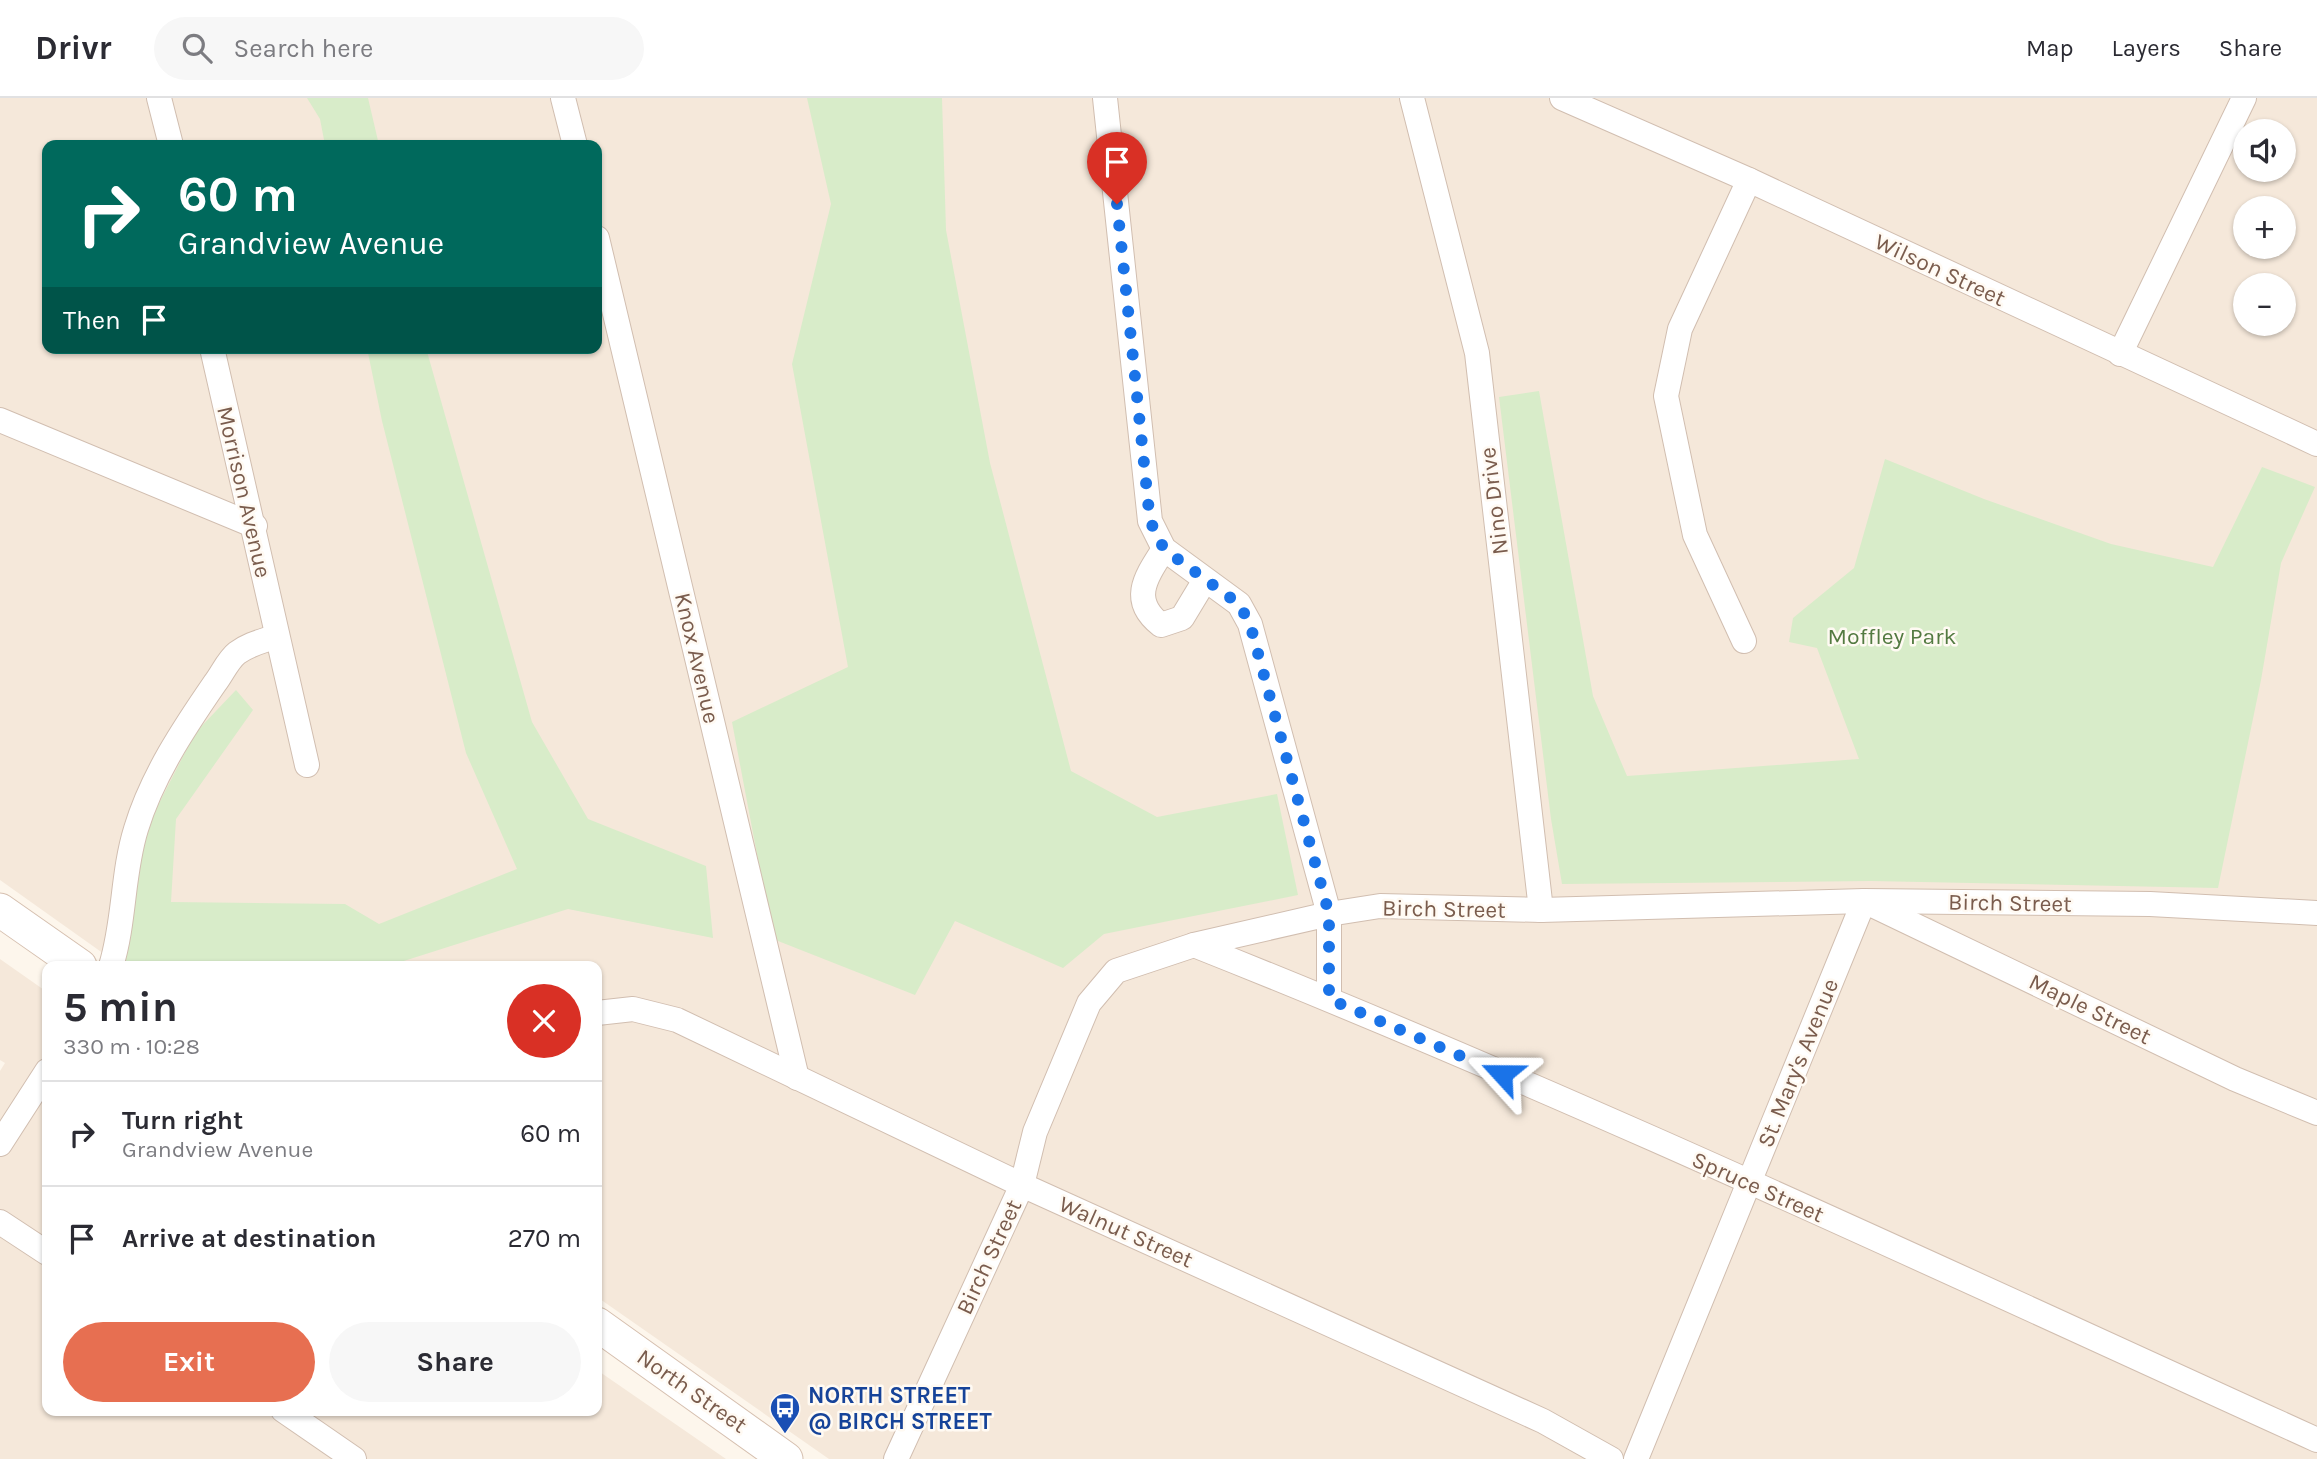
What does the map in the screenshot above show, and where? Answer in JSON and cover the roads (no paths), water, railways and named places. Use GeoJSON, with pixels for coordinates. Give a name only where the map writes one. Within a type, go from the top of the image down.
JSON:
{"type":"FeatureCollection","features":[{"type":"Feature","properties":{"kind":"main road"},"geometry":{"type":"LineString","coordinates":[[0,910],[73,961]]}},
{"type":"Feature","properties":{"kind":"main road","name":"North Street"},"geometry":{"type":"LineString","coordinates":[[602,1328],[786,1459]]}},
{"type":"Feature","properties":{"kind":"street"},"geometry":{"type":"LineString","coordinates":[[159,98],[170,140]]}},
{"type":"Feature","properties":{"kind":"street"},"geometry":{"type":"LineString","coordinates":[[564,98],[574,140]]}},
{"type":"Feature","properties":{"kind":"street"},"geometry":{"type":"LineString","coordinates":[[1105,98],[1150,521],[1164,549],[1239,604],[1250,624],[1329,914],[1329,999]]}},
{"type":"Feature","properties":{"kind":"street","name":"Nino Drive"},"geometry":{"type":"LineString","coordinates":[[1412,98],[1477,353],[1541,910]]}},
{"type":"Feature","properties":{"kind":"street","name":"Wilson Street"},"geometry":{"type":"LineString","coordinates":[[1562,98],[1749,180],[2317,444]]}},
{"type":"Feature","properties":{"kind":"street"},"geometry":{"type":"LineString","coordinates":[[2120,354],[2244,98]]}},
{"type":"Feature","properties":{"kind":"street"},"geometry":{"type":"LineString","coordinates":[[1744,641],[1695,535],[1666,396],[1680,329],[1749,180]]}},
{"type":"Feature","properties":{"kind":"street","name":"Knox Avenue"},"geometry":{"type":"LineString","coordinates":[[602,259],[797,1078]]}},
{"type":"Feature","properties":{"kind":"street","name":"Morrison Avenue"},"geometry":{"type":"LineString","coordinates":[[213,354],[228,431],[255,526],[276,636],[307,765]]}},
{"type":"Feature","properties":{"kind":"street"},"geometry":{"type":"LineString","coordinates":[[0,420],[255,526]]}},
{"type":"Feature","properties":{"kind":"street"},"geometry":{"type":"LineString","coordinates":[[1164,549],[1150,570],[1142,594],[1148,615],[1161,625],[1182,618],[1205,580]]}},
{"type":"Feature","properties":{"kind":"street"},"geometry":{"type":"LineString","coordinates":[[112,961],[120,936],[126,878],[135,830],[152,787],[191,719],[236,654],[253,644],[276,636]]}},
{"type":"Feature","properties":{"kind":"street","name":"Birch Street"},"geometry":{"type":"LineString","coordinates":[[896,1459],[1022,1185],[1035,1132],[1089,1003],[1116,971],[1194,945],[1329,914],[1380,906],[1541,910],[1864,901],[2150,904],[2317,913]]}},
{"type":"Feature","properties":{"kind":"street","name":"Maple Street"},"geometry":{"type":"LineString","coordinates":[[1864,901],[2235,1079],[2317,1113]]}},
{"type":"Feature","properties":{"kind":"street","name":"St. Mary's Avenue"},"geometry":{"type":"LineString","coordinates":[[1636,1459],[1864,901]]}},
{"type":"Feature","properties":{"kind":"street","name":"Spruce Street"},"geometry":{"type":"LineString","coordinates":[[1194,945],[1329,999],[1749,1183],[2317,1440]]}},
{"type":"Feature","properties":{"kind":"street","name":"Walnut Street"},"geometry":{"type":"LineString","coordinates":[[602,1012],[633,1009],[677,1020],[1022,1185],[1543,1422],[1612,1459]]}},
{"type":"Feature","properties":{"kind":"street"},"geometry":{"type":"LineString","coordinates":[[0,1144],[42,1079]]}},
{"type":"Feature","properties":{"kind":"street"},"geometry":{"type":"LineString","coordinates":[[0,1222],[42,1250]]}},
{"type":"Feature","properties":{"kind":"street"},"geometry":{"type":"LineString","coordinates":[[292,1416],[354,1459]]}},
{"type":"Feature","properties":{"kind":"place","name":"NORTH STREET @ BIRCH STREET"},"geometry":{"type":"Point","coordinates":[785,1435]}},
{"type":"Feature","properties":{"kind":"park label","name":"Moffley Park"},"geometry":{"type":"Point","coordinates":[1892,636]}}]}
